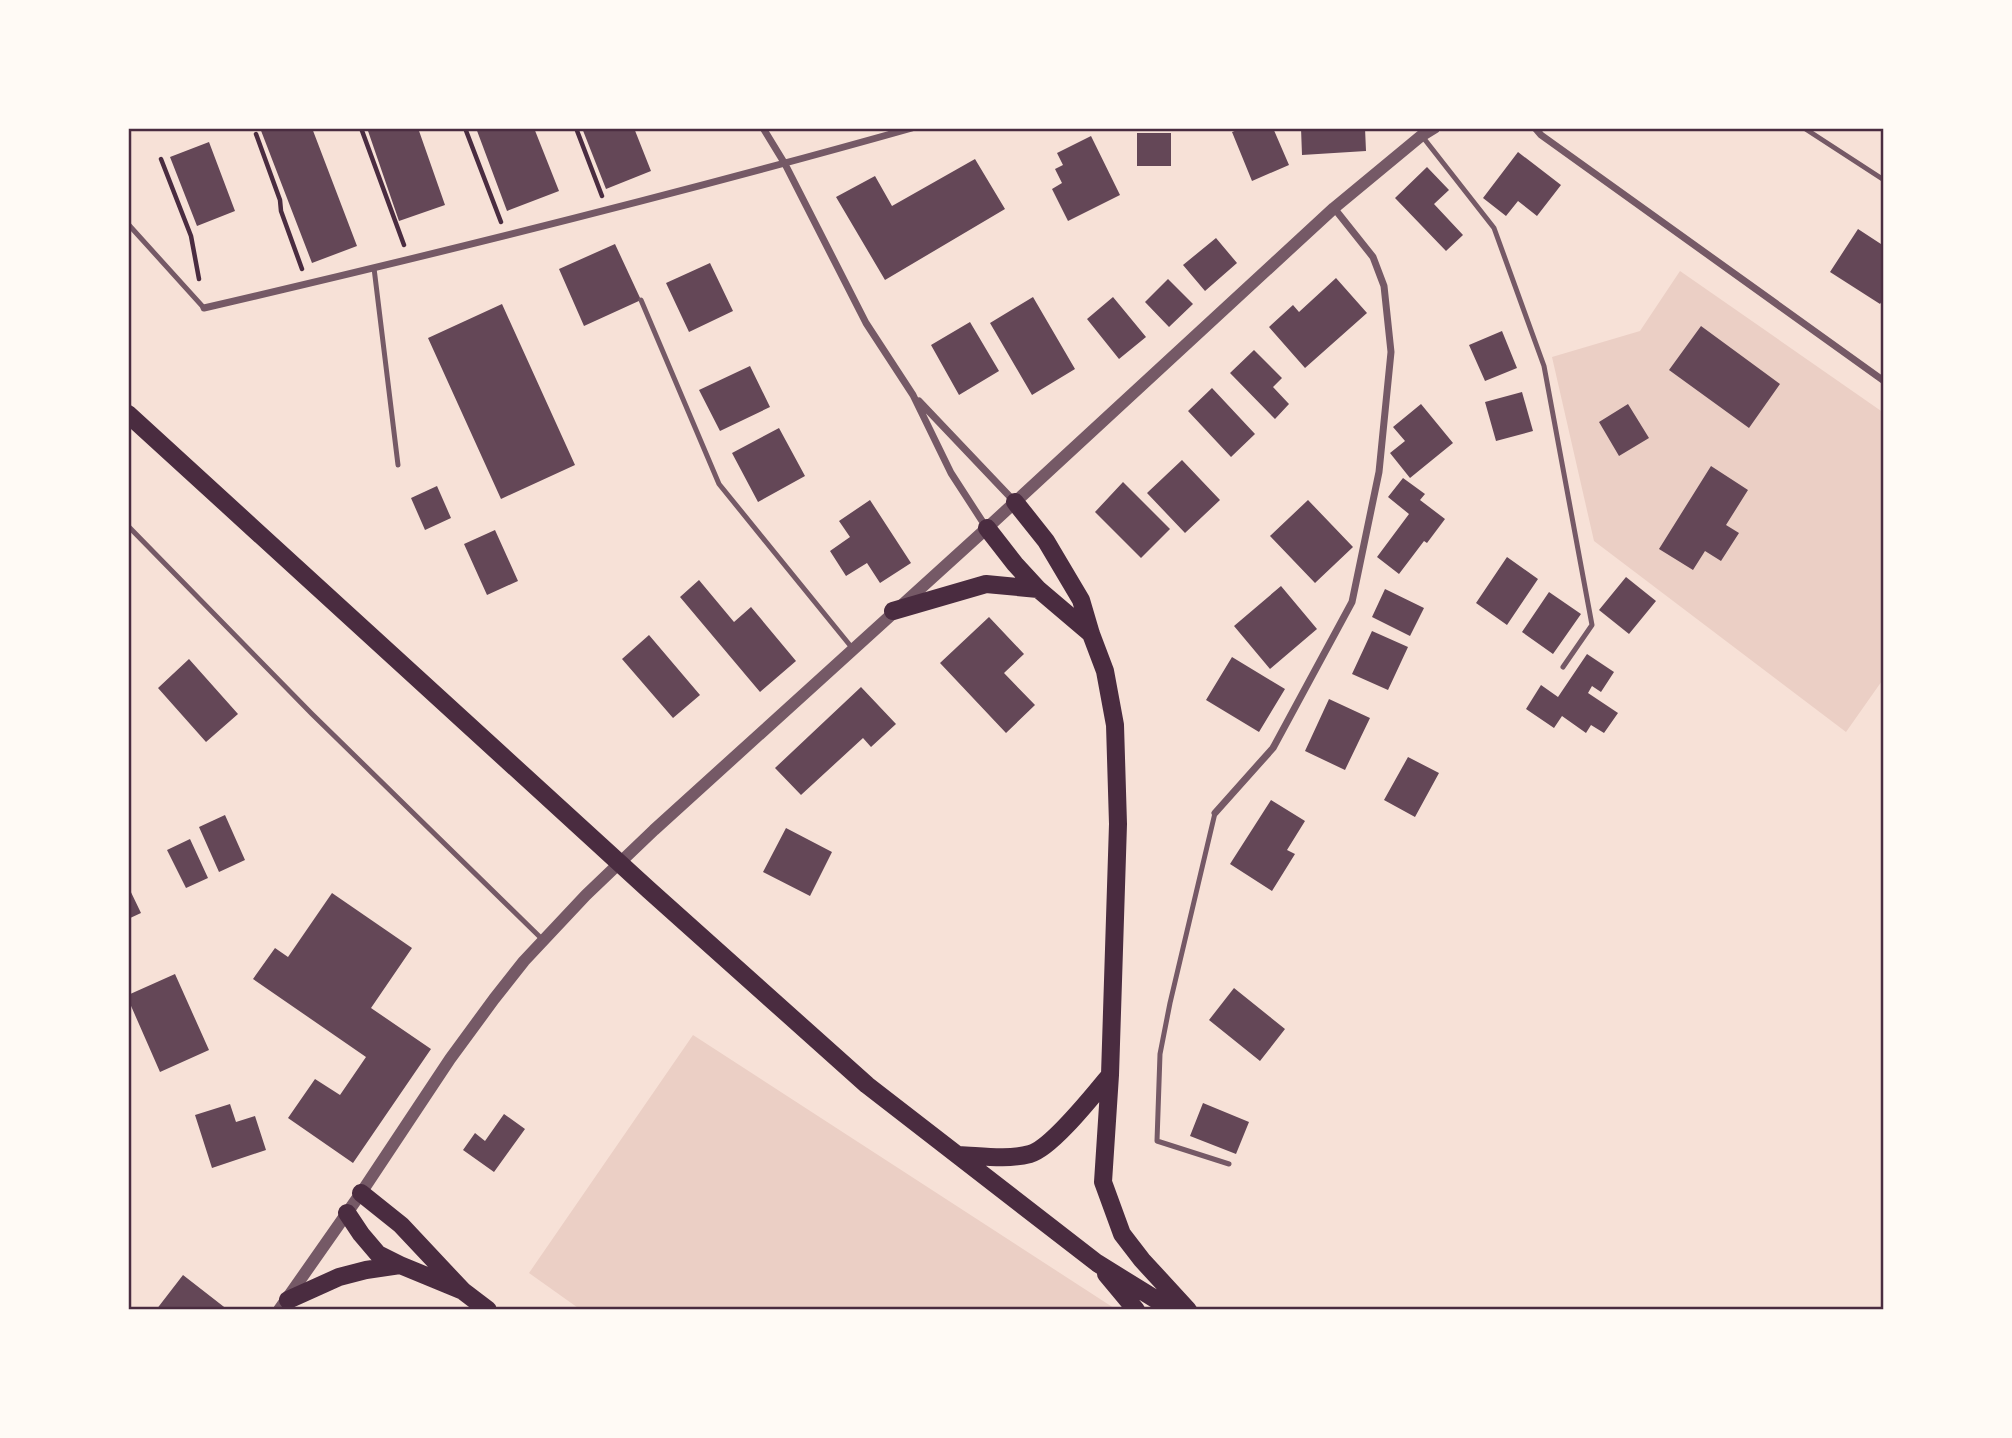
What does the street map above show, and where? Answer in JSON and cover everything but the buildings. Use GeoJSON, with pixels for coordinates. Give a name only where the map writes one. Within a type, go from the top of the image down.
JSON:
{"type":"FeatureCollection","features":[{"type":"Feature","properties":{"kind":"main road"},"geometry":{"type":"LineString","coordinates":[[128,414],[649,890],[867,1085],[1097,1263],[1173,1310]]}},
{"type":"Feature","properties":{"kind":"main road"},"geometry":{"type":"LineString","coordinates":[[1014,502],[1046,541],[1081,600],[1105,671],[1115,726],[1118,824],[1110,1075],[1103,1182],[1122,1234],[1188,1310]]}},
{"type":"Feature","properties":{"kind":"main road"},"geometry":{"type":"LineString","coordinates":[[987,528],[1038,589],[1091,634]]}},
{"type":"Feature","properties":{"kind":"main road"},"geometry":{"type":"LineString","coordinates":[[893,611],[986,584],[1038,589]]}},
{"type":"Feature","properties":{"kind":"main road"},"geometry":{"type":"LineString","coordinates":[[960,1155],[1015,1157],[1033,1153],[1049,1142],[1110,1075]]}},
{"type":"Feature","properties":{"kind":"main road"},"geometry":{"type":"LineString","coordinates":[[361,1193],[401,1225],[463,1291],[488,1310]]}},
{"type":"Feature","properties":{"kind":"main road"},"geometry":{"type":"LineString","coordinates":[[347,1213],[378,1254],[463,1291]]}},
{"type":"Feature","properties":{"kind":"main road"},"geometry":{"type":"LineString","coordinates":[[1097,1263],[1136,1310]]}},
{"type":"Feature","properties":{"kind":"main road"},"geometry":{"type":"LineString","coordinates":[[283,1305],[339,1277],[366,1269],[400,1265]]}},
{"type":"Feature","properties":{"kind":"street"},"geometry":{"type":"LineString","coordinates":[[763,128],[785,164],[866,323],[913,395],[951,473],[987,528]]}},
{"type":"Feature","properties":{"kind":"street"},"geometry":{"type":"LineString","coordinates":[[204,307],[410,260],[785,164],[912,128]]}},
{"type":"Feature","properties":{"kind":"street"},"geometry":{"type":"LineString","coordinates":[[283,1305],[450,1059],[494,999],[543,940],[586,895],[1334,208],[1434,128]]}},
{"type":"Feature","properties":{"kind":"street"},"geometry":{"type":"LineString","coordinates":[[1535,128],[1552,143],[1884,381]]}},
{"type":"Feature","properties":{"kind":"street"},"geometry":{"type":"LineString","coordinates":[[1215,813],[1273,748],[1352,602],[1379,472],[1391,352],[1384,286],[1373,257],[1334,208]]}},
{"type":"Feature","properties":{"kind":"street"},"geometry":{"type":"LineString","coordinates":[[913,395],[1014,502]]}},
{"type":"Feature","properties":{"kind":"lane"},"geometry":{"type":"LineString","coordinates":[[1804,128],[1884,180]]}},
{"type":"Feature","properties":{"kind":"lane"},"geometry":{"type":"LineString","coordinates":[[1421,136],[1494,228],[1544,366],[1592,625],[1563,667]]}},
{"type":"Feature","properties":{"kind":"lane"},"geometry":{"type":"LineString","coordinates":[[128,223],[204,307]]}},
{"type":"Feature","properties":{"kind":"lane"},"geometry":{"type":"LineString","coordinates":[[374,268],[398,465]]}},
{"type":"Feature","properties":{"kind":"lane"},"geometry":{"type":"LineString","coordinates":[[640,300],[719,484],[853,649]]}},
{"type":"Feature","properties":{"kind":"lane"},"geometry":{"type":"LineString","coordinates":[[128,526],[321,723],[543,940]]}},
{"type":"Feature","properties":{"kind":"lane"},"geometry":{"type":"LineString","coordinates":[[1215,813],[1160,1054],[1157,1141],[1229,1164]]}},
{"type":"Feature","properties":{"kind":"path"},"geometry":{"type":"LineString","coordinates":[[361,128],[410,260]]}},
{"type":"Feature","properties":{"kind":"path"},"geometry":{"type":"LineString","coordinates":[[465,128],[506,235]]}},
{"type":"Feature","properties":{"kind":"path"},"geometry":{"type":"LineString","coordinates":[[576,128],[607,209]]}},
{"type":"Feature","properties":{"kind":"path"},"geometry":{"type":"LineString","coordinates":[[256,134],[308,284]]}},
{"type":"Feature","properties":{"kind":"path"},"geometry":{"type":"LineString","coordinates":[[161,159],[191,236],[204,307]]}},
{"type":"Feature","properties":{"kind":"shaded area"},"geometry":{"type":"Polygon","coordinates":[[[1680,271],[1884,413],[1884,678],[1846,732],[1594,541],[1552,357],[1640,331],[1680,271]]]}},
{"type":"Feature","properties":{"kind":"shaded area"},"geometry":{"type":"Polygon","coordinates":[[[693,1035],[1117,1310],[581,1310],[529,1273],[693,1035]]]}}]}
